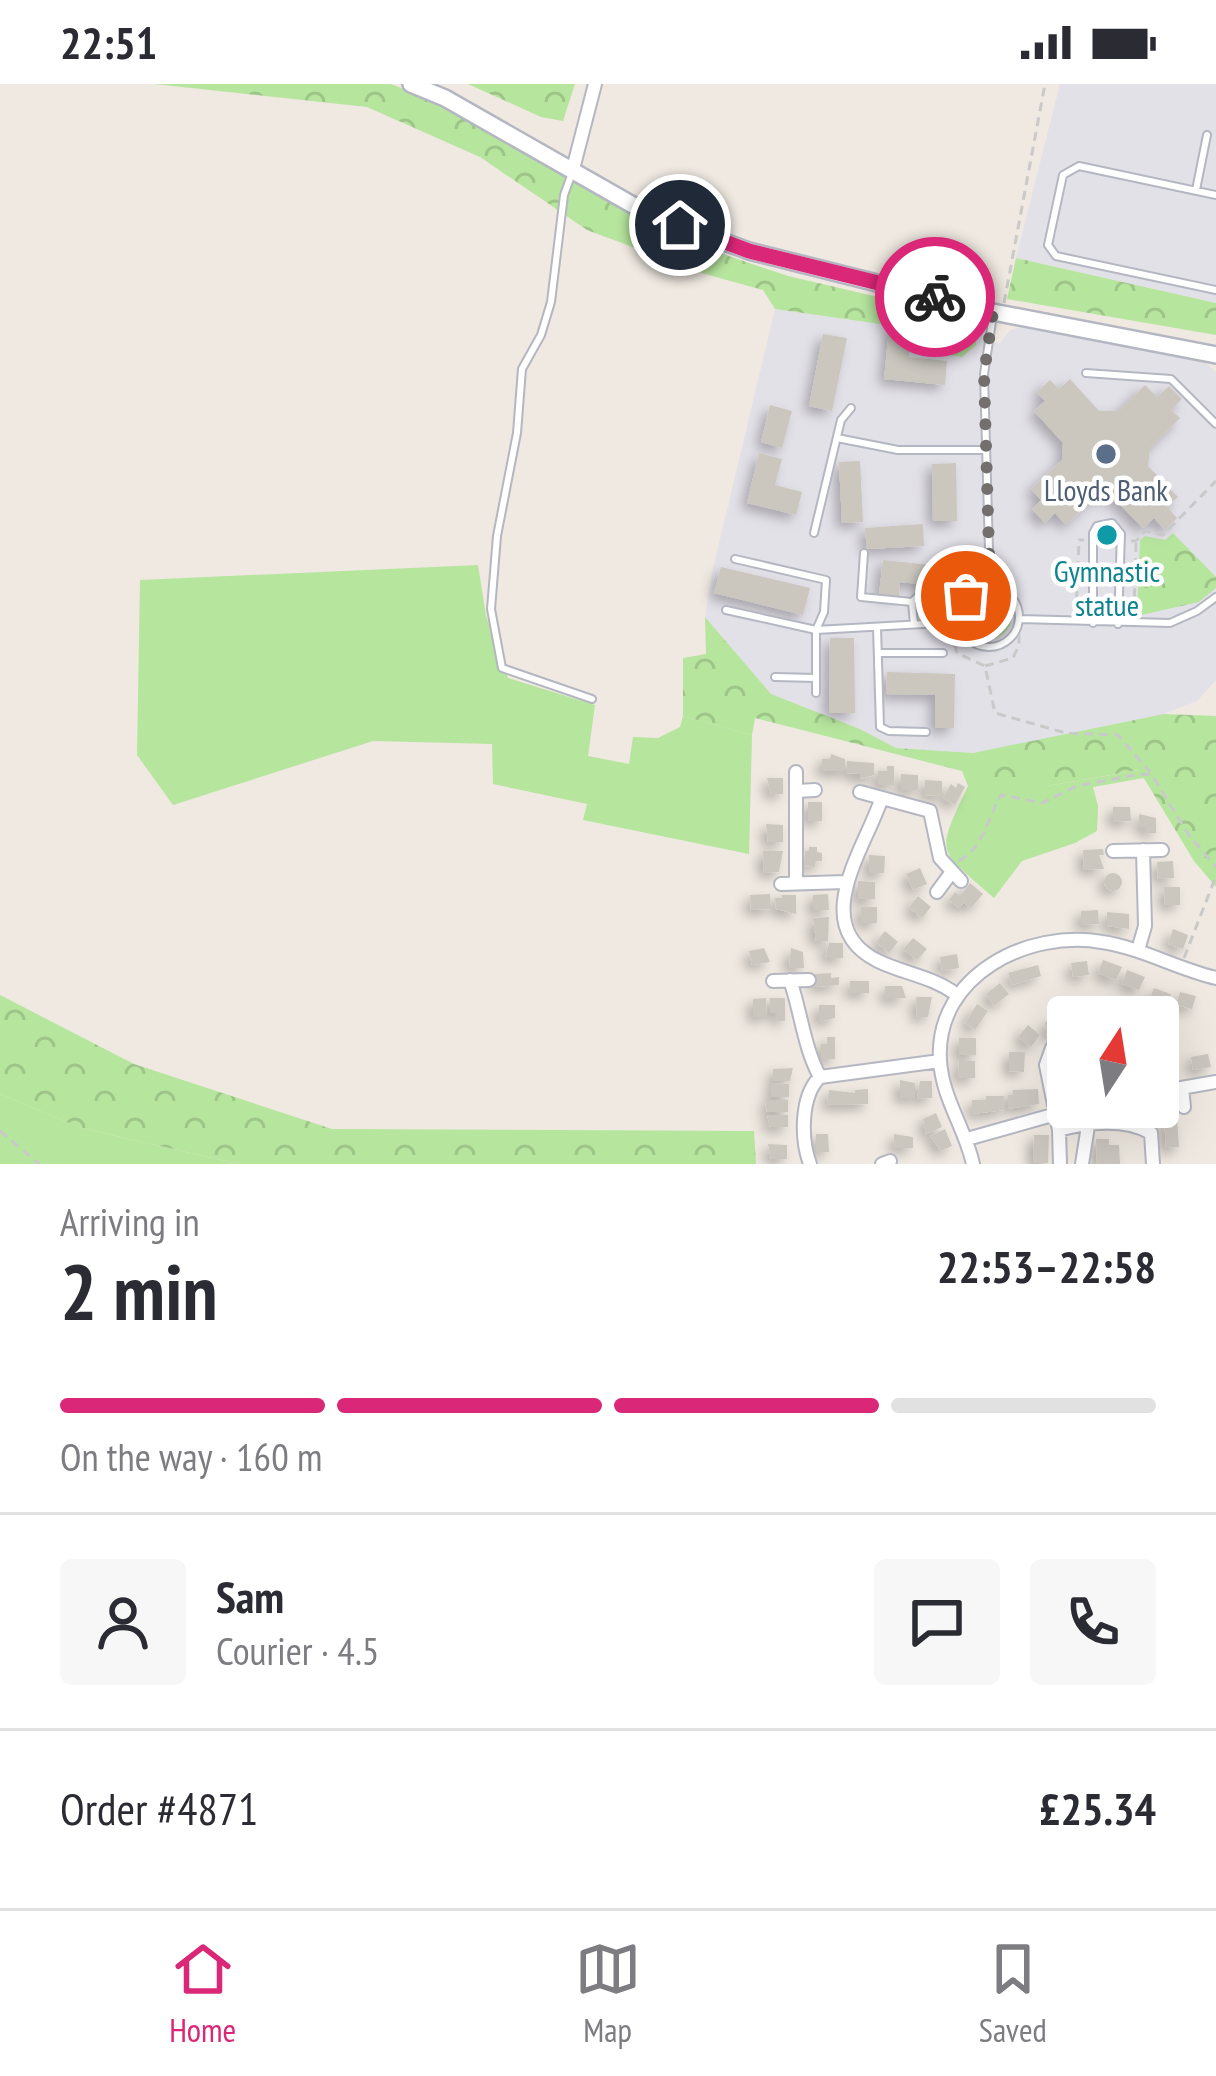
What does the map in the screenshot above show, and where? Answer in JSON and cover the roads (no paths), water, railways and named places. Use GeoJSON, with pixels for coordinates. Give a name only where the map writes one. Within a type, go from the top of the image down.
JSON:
{"type":"FeatureCollection","features":[{"type":"Feature","properties":{"kind":"street"},"geometry":{"type":"LineString","coordinates":[[411,84],[446,98],[646,212],[749,251],[1216,356]]}},
{"type":"Feature","properties":{"kind":"street"},"geometry":{"type":"LineString","coordinates":[[573,169],[595,84]]}},
{"type":"Feature","properties":{"kind":"street"},"geometry":{"type":"LineString","coordinates":[[796,772],[796,883]]}},
{"type":"Feature","properties":{"kind":"street"},"geometry":{"type":"LineString","coordinates":[[796,790],[815,790]]}},
{"type":"Feature","properties":{"kind":"street"},"geometry":{"type":"LineString","coordinates":[[860,792],[930,811],[940,858],[953,874],[938,892]]}},
{"type":"Feature","properties":{"kind":"street"},"geometry":{"type":"LineString","coordinates":[[881,800],[844,882],[846,916],[860,949],[876,960],[940,982],[956,994]]}},
{"type":"Feature","properties":{"kind":"street"},"geometry":{"type":"LineString","coordinates":[[1138,950],[1145,926],[1143,850]]}},
{"type":"Feature","properties":{"kind":"street"},"geometry":{"type":"LineString","coordinates":[[1113,851],[1162,850]]}},
{"type":"Feature","properties":{"kind":"street"},"geometry":{"type":"LineString","coordinates":[[781,884],[844,882]]}},
{"type":"Feature","properties":{"kind":"street"},"geometry":{"type":"LineString","coordinates":[[973,1164],[968,1139],[947,1100],[940,1061],[944,1024],[956,994],[997,961],[1046,942],[1078,939],[1138,950],[1179,969],[1216,978]]}},
{"type":"Feature","properties":{"kind":"street"},"geometry":{"type":"LineString","coordinates":[[790,980],[810,1060],[820,1077]]}},
{"type":"Feature","properties":{"kind":"street"},"geometry":{"type":"LineString","coordinates":[[773,981],[809,980]]}},
{"type":"Feature","properties":{"kind":"street"},"geometry":{"type":"LineString","coordinates":[[805,1163],[806,1096],[820,1077],[940,1061]]}},
{"type":"Feature","properties":{"kind":"street"},"geometry":{"type":"LineString","coordinates":[[1179,1088],[1216,1082]]}},
{"type":"Feature","properties":{"kind":"street"},"geometry":{"type":"LineString","coordinates":[[1182,1088],[1184,1107]]}},
{"type":"Feature","properties":{"kind":"street"},"geometry":{"type":"LineString","coordinates":[[968,1139],[1047,1117]]}},
{"type":"Feature","properties":{"kind":"street"},"geometry":{"type":"LineString","coordinates":[[1060,1164],[1059,1130],[1074,1128]]}},
{"type":"Feature","properties":{"kind":"street"},"geometry":{"type":"LineString","coordinates":[[1082,1164],[1088,1128]]}},
{"type":"Feature","properties":{"kind":"street"},"geometry":{"type":"LineString","coordinates":[[1140,1128],[1151,1133],[1153,1164]]}},
{"type":"Feature","properties":{"kind":"lane"},"geometry":{"type":"LineString","coordinates":[[1196,190],[1207,135]]}},
{"type":"Feature","properties":{"kind":"lane"},"geometry":{"type":"LineString","coordinates":[[1216,195],[1079,166],[1063,175],[1048,245],[1056,256],[1216,290]]}},
{"type":"Feature","properties":{"kind":"lane"},"geometry":{"type":"LineString","coordinates":[[573,169],[564,194],[551,302],[541,335],[523,368],[517,433],[497,536],[491,609],[502,668],[592,699]]}},
{"type":"Feature","properties":{"kind":"lane"},"geometry":{"type":"LineString","coordinates":[[990,586],[984,374],[999,308]]}},
{"type":"Feature","properties":{"kind":"lane"},"geometry":{"type":"LineString","coordinates":[[1086,373],[1171,379],[1216,424]]}},
{"type":"Feature","properties":{"kind":"lane"},"geometry":{"type":"LineString","coordinates":[[814,532],[841,420],[850,408]]}},
{"type":"Feature","properties":{"kind":"lane"},"geometry":{"type":"LineString","coordinates":[[837,438],[898,450],[985,450]]}},
{"type":"Feature","properties":{"kind":"lane"},"geometry":{"type":"LineString","coordinates":[[1093,623],[1093,540],[1097,526],[1112,523],[1121,541],[1118,624]]}},
{"type":"Feature","properties":{"kind":"lane"},"geometry":{"type":"LineString","coordinates":[[864,553],[861,597],[911,602],[918,596],[943,598],[946,560]]}},
{"type":"Feature","properties":{"kind":"lane"},"geometry":{"type":"LineString","coordinates":[[735,559],[826,580],[824,612],[816,630],[816,694]]}},
{"type":"Feature","properties":{"kind":"lane"},"geometry":{"type":"LineString","coordinates":[[990,586],[1015,600],[1019,619],[1012,637],[986,647],[968,639],[959,622],[966,596],[990,586]]}},
{"type":"Feature","properties":{"kind":"lane"},"geometry":{"type":"LineString","coordinates":[[1019,619],[1133,624],[1186,618],[1216,597]]}},
{"type":"Feature","properties":{"kind":"lane"},"geometry":{"type":"LineString","coordinates":[[911,602],[914,624]]}},
{"type":"Feature","properties":{"kind":"lane"},"geometry":{"type":"LineString","coordinates":[[726,610],[816,630],[959,622]]}},
{"type":"Feature","properties":{"kind":"lane"},"geometry":{"type":"LineString","coordinates":[[877,627],[880,727],[926,732]]}},
{"type":"Feature","properties":{"kind":"lane"},"geometry":{"type":"LineString","coordinates":[[878,652],[943,653]]}},
{"type":"Feature","properties":{"kind":"lane"},"geometry":{"type":"LineString","coordinates":[[775,677],[816,678]]}},
{"type":"Feature","properties":{"kind":"place","name":"Lloyds Bank"},"geometry":{"type":"Point","coordinates":[1106,454]}},
{"type":"Feature","properties":{"kind":"place","name":"Gymnastic statue"},"geometry":{"type":"Point","coordinates":[1107,535]}}]}
